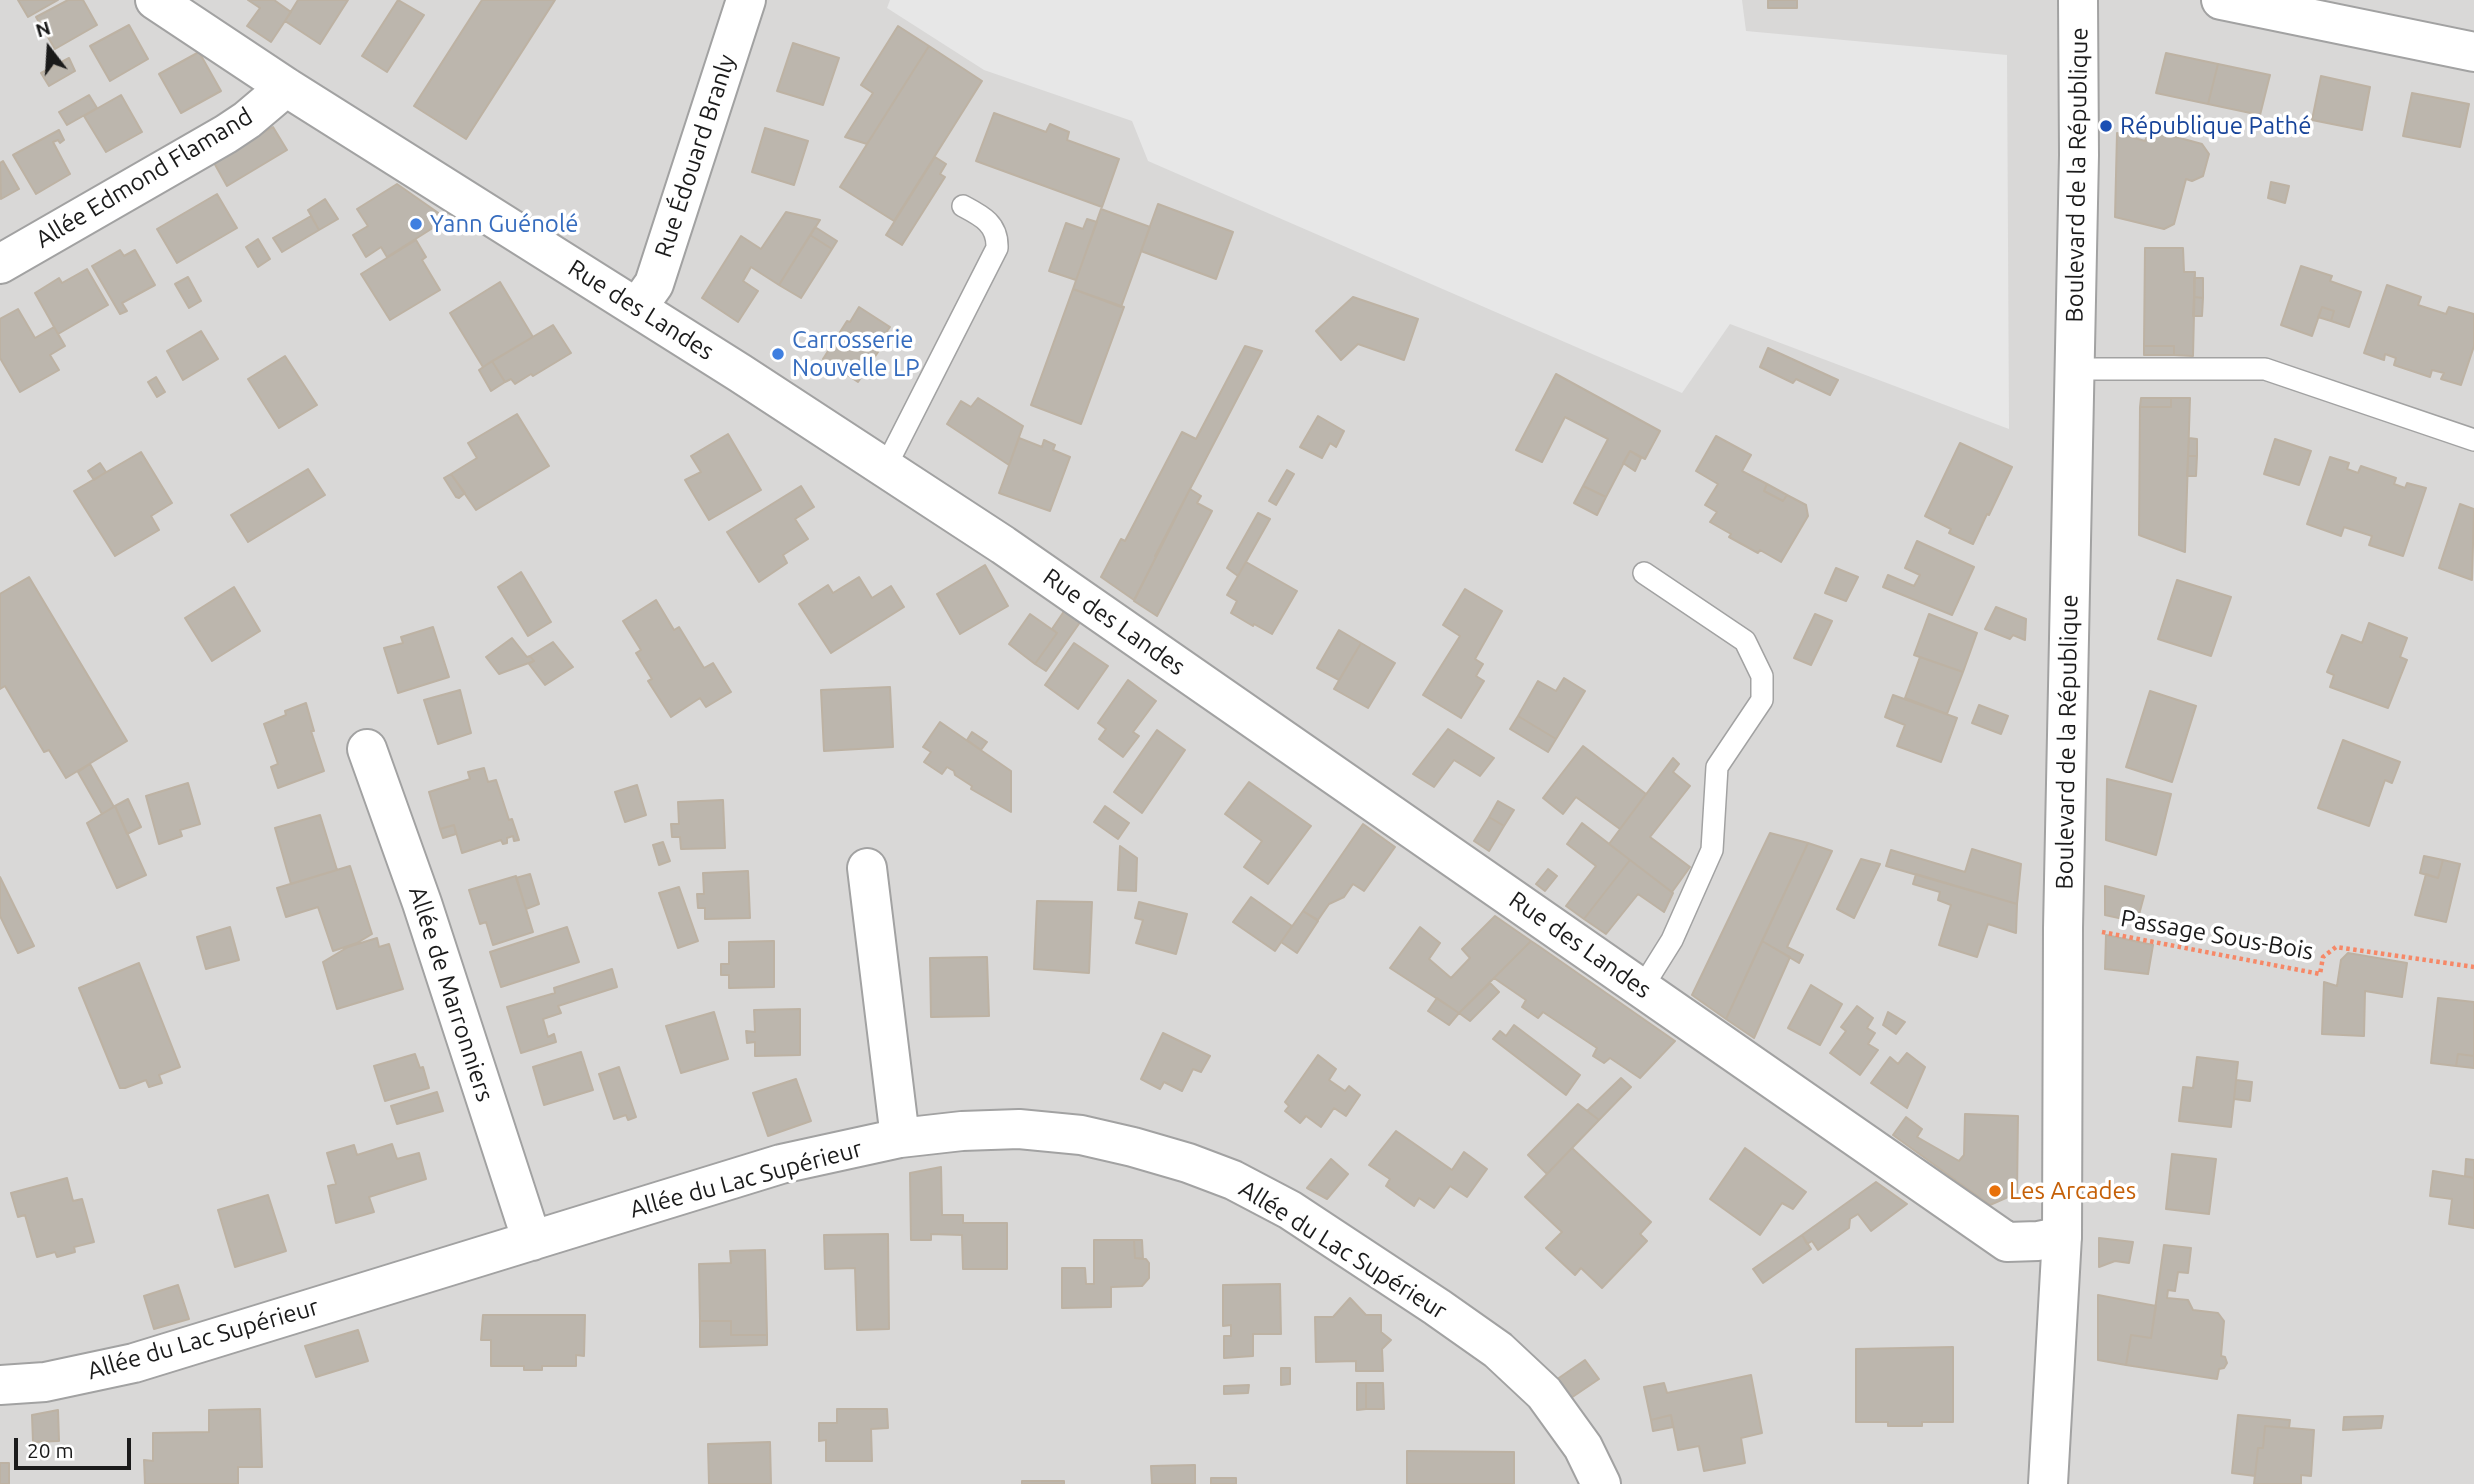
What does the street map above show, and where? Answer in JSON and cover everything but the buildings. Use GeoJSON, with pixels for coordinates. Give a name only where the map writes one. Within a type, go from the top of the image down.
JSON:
{"type":"FeatureCollection","features":[{"type":"Feature","properties":{"kind":"street","name":"Rue des Landes"},"geometry":{"type":"LineString","coordinates":[[155,0],[286,87],[637,307],[1003,545],[2007,1242],[2038,1241],[2062,1236]]}},
{"type":"Feature","properties":{"kind":"street","name":"Rue Édouard Branly"},"geometry":{"type":"LineString","coordinates":[[637,307],[654,284],[746,0]]}},
{"type":"Feature","properties":{"kind":"street","name":"Boulevard de la République"},"geometry":{"type":"LineString","coordinates":[[2048,1484],[2062,1236],[2063,928],[2080,155],[2078,0]]}},
{"type":"Feature","properties":{"kind":"street"},"geometry":{"type":"LineString","coordinates":[[2221,0],[2474,52]]}},
{"type":"Feature","properties":{"kind":"street","name":"Allée Edmond Flamand"},"geometry":{"type":"LineString","coordinates":[[0,264],[226,134],[286,87]]}},
{"type":"Feature","properties":{"kind":"street","name":"Allée de Marronniers"},"geometry":{"type":"LineString","coordinates":[[367,749],[422,903],[532,1241]]}},
{"type":"Feature","properties":{"kind":"street"},"geometry":{"type":"LineString","coordinates":[[867,868],[900,1138]]}},
{"type":"Feature","properties":{"kind":"street","name":"Allée du Lac Supérieur"},"geometry":{"type":"LineString","coordinates":[[0,1385],[45,1382],[134,1363],[781,1164],[900,1138],[962,1131],[1019,1129],[1081,1135],[1155,1153],[1233,1181],[1290,1210],[1498,1350],[1544,1393],[1583,1447],[1601,1484]]}},
{"type":"Feature","properties":{"kind":"lane"},"geometry":{"type":"LineString","coordinates":[[885,468],[997,248],[998,238],[989,222],[963,206]]}},
{"type":"Feature","properties":{"kind":"lane"},"geometry":{"type":"LineString","coordinates":[[2074,369],[2265,369],[2474,440]]}},
{"type":"Feature","properties":{"kind":"lane"},"geometry":{"type":"LineString","coordinates":[[1642,988],[1672,940],[1712,850],[1717,767],[1762,700],[1762,676],[1745,641],[1644,573]]}},
{"type":"Feature","properties":{"kind":"path","name":"Passage Sous-Bois"},"geometry":{"type":"LineString","coordinates":[[2063,928],[2090,929],[2320,974],[2323,957],[2336,947],[2474,967]]}},
{"type":"Feature","properties":{"kind":"shaded area"},"geometry":{"type":"Polygon","coordinates":[[[0,0],[2474,0],[2474,1484],[0,1484],[0,0]]]}},
{"type":"Feature","properties":{"kind":"shaded area"},"geometry":{"type":"Polygon","coordinates":[[[890,0],[1742,0],[1746,31],[2007,55],[2009,429],[1730,324],[1682,393],[1148,161],[1132,121],[984,70],[887,8],[890,0]]]}},
{"type":"Feature","properties":{"kind":"place","name":"République Pathé"},"geometry":{"type":"Point","coordinates":[2106,126]}},
{"type":"Feature","properties":{"kind":"place","name":"Yann Guénolé"},"geometry":{"type":"Point","coordinates":[416,224]}},
{"type":"Feature","properties":{"kind":"place","name":"Carrosserie Nouvelle LP"},"geometry":{"type":"Point","coordinates":[778,354]}},
{"type":"Feature","properties":{"kind":"place","name":"Les Arcades"},"geometry":{"type":"Point","coordinates":[1995,1191]}}]}
